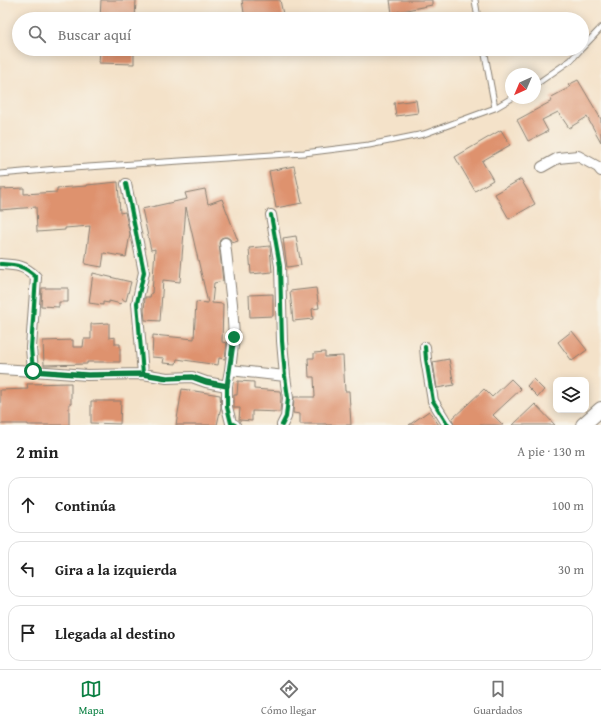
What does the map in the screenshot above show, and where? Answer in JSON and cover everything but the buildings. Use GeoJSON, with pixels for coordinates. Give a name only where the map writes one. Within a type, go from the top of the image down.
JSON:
{"type":"FeatureCollection","features":[{"type":"Feature","properties":{"kind":"main road"},"geometry":{"type":"LineString","coordinates":[[583,425],[601,410]]}},
{"type":"Feature","properties":{"kind":"street"},"geometry":{"type":"LineString","coordinates":[[542,167],[558,158],[578,156],[598,167],[601,171]]}},
{"type":"Feature","properties":{"kind":"street"},"geometry":{"type":"LineString","coordinates":[[126,184],[144,272],[137,303],[143,374]]}},
{"type":"Feature","properties":{"kind":"street"},"geometry":{"type":"LineString","coordinates":[[271,215],[280,266],[282,341],[288,398],[286,417],[282,425]]}},
{"type":"Feature","properties":{"kind":"street"},"geometry":{"type":"LineString","coordinates":[[225,243],[234,337],[227,386],[227,407],[231,423],[235,425]]}},
{"type":"Feature","properties":{"kind":"street"},"geometry":{"type":"LineString","coordinates":[[0,264],[18,265],[29,270],[36,277],[31,348],[33,371]]}},
{"type":"Feature","properties":{"kind":"street"},"geometry":{"type":"LineString","coordinates":[[424,347],[433,401],[448,425]]}},
{"type":"Feature","properties":{"kind":"street"},"geometry":{"type":"LineString","coordinates":[[0,369],[88,375],[143,374],[167,378],[192,377],[206,382],[227,386]]}},
{"type":"Feature","properties":{"kind":"street"},"geometry":{"type":"LineString","coordinates":[[230,370],[285,376]]}},
{"type":"Feature","properties":{"kind":"lane"},"geometry":{"type":"LineString","coordinates":[[475,0],[477,12]]}},
{"type":"Feature","properties":{"kind":"lane"},"geometry":{"type":"LineString","coordinates":[[589,40],[601,28]]}},
{"type":"Feature","properties":{"kind":"lane"},"geometry":{"type":"LineString","coordinates":[[485,56],[495,108]]}},
{"type":"Feature","properties":{"kind":"lane"},"geometry":{"type":"LineString","coordinates":[[541,81],[571,60],[574,56]]}},
{"type":"Feature","properties":{"kind":"lane"},"geometry":{"type":"LineString","coordinates":[[0,174],[304,153],[369,145],[424,134],[495,108],[505,102]]}},
{"type":"Feature","properties":{"kind":"cycle path"},"geometry":{"type":"LineString","coordinates":[[126,184],[144,272],[137,303],[143,374]]}},
{"type":"Feature","properties":{"kind":"cycle path"},"geometry":{"type":"LineString","coordinates":[[271,215],[280,266],[282,341],[288,398],[286,417],[282,425]]}},
{"type":"Feature","properties":{"kind":"cycle path"},"geometry":{"type":"LineString","coordinates":[[0,264],[20,266],[28,270],[36,277],[31,348],[33,371],[87,375],[143,374],[167,378],[192,377],[206,382],[227,386],[227,407],[231,423],[235,425]]}},
{"type":"Feature","properties":{"kind":"cycle path"},"geometry":{"type":"LineString","coordinates":[[425,347],[433,401],[448,425]]}},
{"type":"Feature","properties":{"kind":"route"},"geometry":{"type":"LineString","coordinates":[[33,371],[88,375],[143,374],[167,378],[192,377],[206,382],[227,386],[234,337]]}}]}
